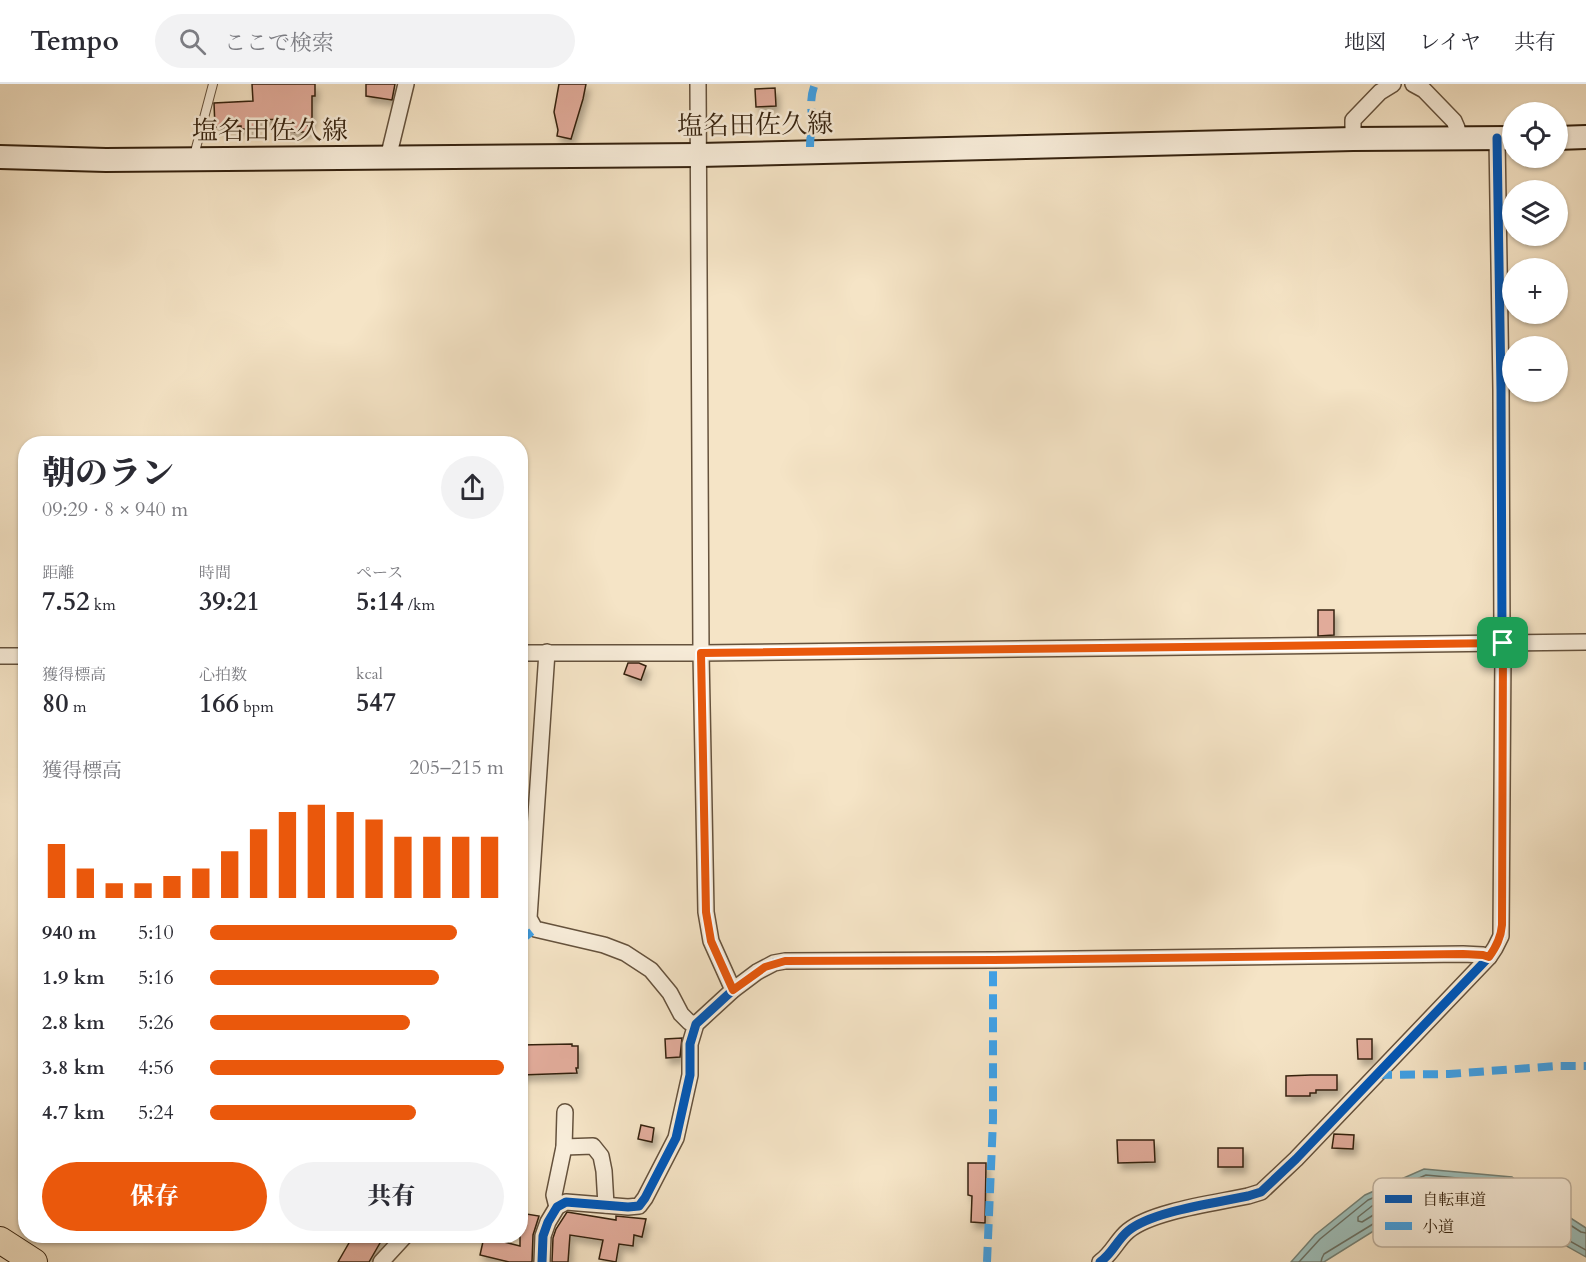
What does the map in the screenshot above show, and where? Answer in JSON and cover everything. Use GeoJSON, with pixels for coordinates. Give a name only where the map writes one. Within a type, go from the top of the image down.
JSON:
{"type":"FeatureCollection","features":[{"type":"Feature","properties":{"kind":"main road"},"geometry":{"type":"LineString","coordinates":[[1568,138],[1586,137]]}},
{"type":"Feature","properties":{"kind":"main road","name":"塩名田佐久線"},"geometry":{"type":"LineString","coordinates":[[0,157],[106,160],[699,155],[1353,139],[1502,138]]}},
{"type":"Feature","properties":{"kind":"main road"},"geometry":{"type":"LineString","coordinates":[[0,1240],[34,1262]]}},
{"type":"Feature","properties":{"kind":"street"},"geometry":{"type":"LineString","coordinates":[[388,158],[406,84]]}},
{"type":"Feature","properties":{"kind":"street"},"geometry":{"type":"LineString","coordinates":[[698,84],[701,653],[706,912],[711,941],[733,990]]}},
{"type":"Feature","properties":{"kind":"street"},"geometry":{"type":"LineString","coordinates":[[1353,139],[1353,120],[1380,92],[1393,84]]}},
{"type":"Feature","properties":{"kind":"street"},"geometry":{"type":"LineString","coordinates":[[1413,84],[1424,90],[1454,121],[1457,138]]}},
{"type":"Feature","properties":{"kind":"street"},"geometry":{"type":"LineString","coordinates":[[1100,1262],[1126,1232],[1140,1223],[1155,1217],[1248,1197],[1261,1192],[1489,957],[1501,936],[1503,643],[1501,389],[1504,168]]}},
{"type":"Feature","properties":{"kind":"street"},"geometry":{"type":"LineString","coordinates":[[528,653],[701,653],[1586,642]]}},
{"type":"Feature","properties":{"kind":"street"},"geometry":{"type":"LineString","coordinates":[[547,652],[528,918],[534,929],[604,945],[625,953],[651,970],[670,993],[681,1014],[689,1022],[696,1024]]}},
{"type":"Feature","properties":{"kind":"street"},"geometry":{"type":"LineString","coordinates":[[0,656],[18,656]]}},
{"type":"Feature","properties":{"kind":"street"},"geometry":{"type":"LineString","coordinates":[[542,1262],[543,1236],[557,1207],[566,1202],[639,1206],[676,1138],[690,1075],[690,1044],[696,1024],[733,990],[765,967],[785,961],[1463,954],[1489,957]]}},
{"type":"Feature","properties":{"kind":"street"},"geometry":{"type":"LineString","coordinates":[[557,1207],[554,1195],[564,1147],[565,1112]]}},
{"type":"Feature","properties":{"kind":"street"},"geometry":{"type":"LineString","coordinates":[[564,1147],[593,1146],[602,1156],[606,1205]]}},
{"type":"Feature","properties":{"kind":"street"},"geometry":{"type":"LineString","coordinates":[[381,1262],[399,1243]]}},
{"type":"Feature","properties":{"kind":"lane"},"geometry":{"type":"LineString","coordinates":[[196,148],[213,84]]}},
{"type":"Feature","properties":{"kind":"water"},"geometry":{"type":"Polygon","coordinates":[[[1424,1169],[1513,1178],[1404,1178],[1424,1169]]]}},
{"type":"Feature","properties":{"kind":"water"},"geometry":{"type":"Polygon","coordinates":[[[1373,1191],[1373,1231],[1324,1262],[1291,1262],[1315,1235],[1365,1195],[1373,1191]]]}},
{"type":"Feature","properties":{"kind":"water"},"geometry":{"type":"Polygon","coordinates":[[[1571,1218],[1586,1228],[1586,1257],[1568,1247],[1571,1247],[1571,1218]]]}},
{"type":"Feature","properties":{"kind":"building"},"geometry":{"type":"Polygon","coordinates":[[[252,84],[315,84],[315,96],[312,96],[312,122],[308,122],[308,132],[285,132],[286,119],[256,120],[256,129],[241,129],[241,126],[215,127],[214,103],[253,101],[252,84]]]}},
{"type":"Feature","properties":{"kind":"building"},"geometry":{"type":"Polygon","coordinates":[[[366,84],[395,84],[392,100],[366,96],[366,84]]]}},
{"type":"Feature","properties":{"kind":"building"},"geometry":{"type":"Polygon","coordinates":[[[559,84],[586,84],[571,139],[557,136],[554,112],[559,84]]]}},
{"type":"Feature","properties":{"kind":"building"},"geometry":{"type":"Polygon","coordinates":[[[775,88],[776,106],[756,107],[755,89],[775,88]]]}},
{"type":"Feature","properties":{"kind":"building"},"geometry":{"type":"Polygon","coordinates":[[[1318,610],[1334,610],[1334,635],[1318,636],[1318,610]]]}},
{"type":"Feature","properties":{"kind":"building"},"geometry":{"type":"Polygon","coordinates":[[[628,663],[639,663],[646,666],[641,680],[624,674],[628,663]]]}},
{"type":"Feature","properties":{"kind":"building"},"geometry":{"type":"Polygon","coordinates":[[[682,1038],[680,1057],[666,1058],[665,1039],[682,1038]]]}},
{"type":"Feature","properties":{"kind":"building"},"geometry":{"type":"Polygon","coordinates":[[[1357,1039],[1372,1039],[1372,1059],[1358,1059],[1357,1039]]]}},
{"type":"Feature","properties":{"kind":"building"},"geometry":{"type":"Polygon","coordinates":[[[572,1044],[572,1046],[578,1046],[577,1073],[528,1075],[528,1045],[572,1044]]]}},
{"type":"Feature","properties":{"kind":"building"},"geometry":{"type":"Polygon","coordinates":[[[1337,1075],[1337,1090],[1316,1090],[1316,1093],[1310,1093],[1310,1096],[1286,1096],[1286,1076],[1337,1075]]]}},
{"type":"Feature","properties":{"kind":"building"},"geometry":{"type":"Polygon","coordinates":[[[641,1125],[654,1128],[652,1142],[638,1139],[641,1125]]]}},
{"type":"Feature","properties":{"kind":"building"},"geometry":{"type":"Polygon","coordinates":[[[1334,1134],[1354,1135],[1353,1149],[1332,1148],[1334,1134]]]}},
{"type":"Feature","properties":{"kind":"building"},"geometry":{"type":"Polygon","coordinates":[[[1117,1140],[1154,1140],[1155,1162],[1118,1163],[1117,1140]]]}},
{"type":"Feature","properties":{"kind":"building"},"geometry":{"type":"Polygon","coordinates":[[[1218,1148],[1243,1148],[1243,1167],[1218,1167],[1218,1148]]]}},
{"type":"Feature","properties":{"kind":"building"},"geometry":{"type":"Polygon","coordinates":[[[968,1163],[986,1163],[985,1223],[971,1222],[972,1196],[968,1195],[968,1163]]]}},
{"type":"Feature","properties":{"kind":"building"},"geometry":{"type":"Polygon","coordinates":[[[567,1212],[616,1220],[616,1216],[646,1219],[642,1237],[634,1235],[633,1246],[619,1244],[616,1262],[599,1259],[603,1240],[570,1235],[568,1262],[552,1262],[553,1238],[567,1212]]]}},
{"type":"Feature","properties":{"kind":"building"},"geometry":{"type":"Polygon","coordinates":[[[528,1214],[539,1216],[533,1235],[532,1262],[509,1262],[480,1255],[483,1243],[508,1243],[520,1246],[520,1243],[528,1243],[528,1214]]]}},
{"type":"Feature","properties":{"kind":"building"},"geometry":{"type":"Polygon","coordinates":[[[349,1243],[380,1243],[369,1262],[338,1262],[349,1243]]]}},
{"type":"Feature","properties":{"kind":"marked path"},"geometry":{"type":"LineString","coordinates":[[810,147],[811,101],[815,84]]}},
{"type":"Feature","properties":{"kind":"marked path"},"geometry":{"type":"LineString","coordinates":[[528,935],[535,929]]}},
{"type":"Feature","properties":{"kind":"marked path"},"geometry":{"type":"LineString","coordinates":[[987,1262],[993,1120],[993,960]]}},
{"type":"Feature","properties":{"kind":"marked path"},"geometry":{"type":"LineString","coordinates":[[1377,1075],[1449,1074],[1586,1066]]}},
{"type":"Feature","properties":{"kind":"cycle path"},"geometry":{"type":"LineString","coordinates":[[1100,1262],[1128,1231],[1152,1218],[1261,1192],[1296,1159],[1489,957],[1501,936],[1503,651],[1497,138]]}},
{"type":"Feature","properties":{"kind":"cycle path"},"geometry":{"type":"LineString","coordinates":[[542,1262],[543,1236],[557,1207],[566,1202],[639,1206],[676,1138],[690,1075],[690,1044],[696,1024],[733,990],[757,972],[774,963],[785,961],[1463,954],[1489,957]]}},
{"type":"Feature","properties":{"kind":"route"},"geometry":{"type":"LineString","coordinates":[[1503,643],[1502,925],[1501,936],[1489,957],[1463,954],[785,961],[765,967],[733,990],[711,941],[706,912],[701,653],[1503,643]]}}]}
